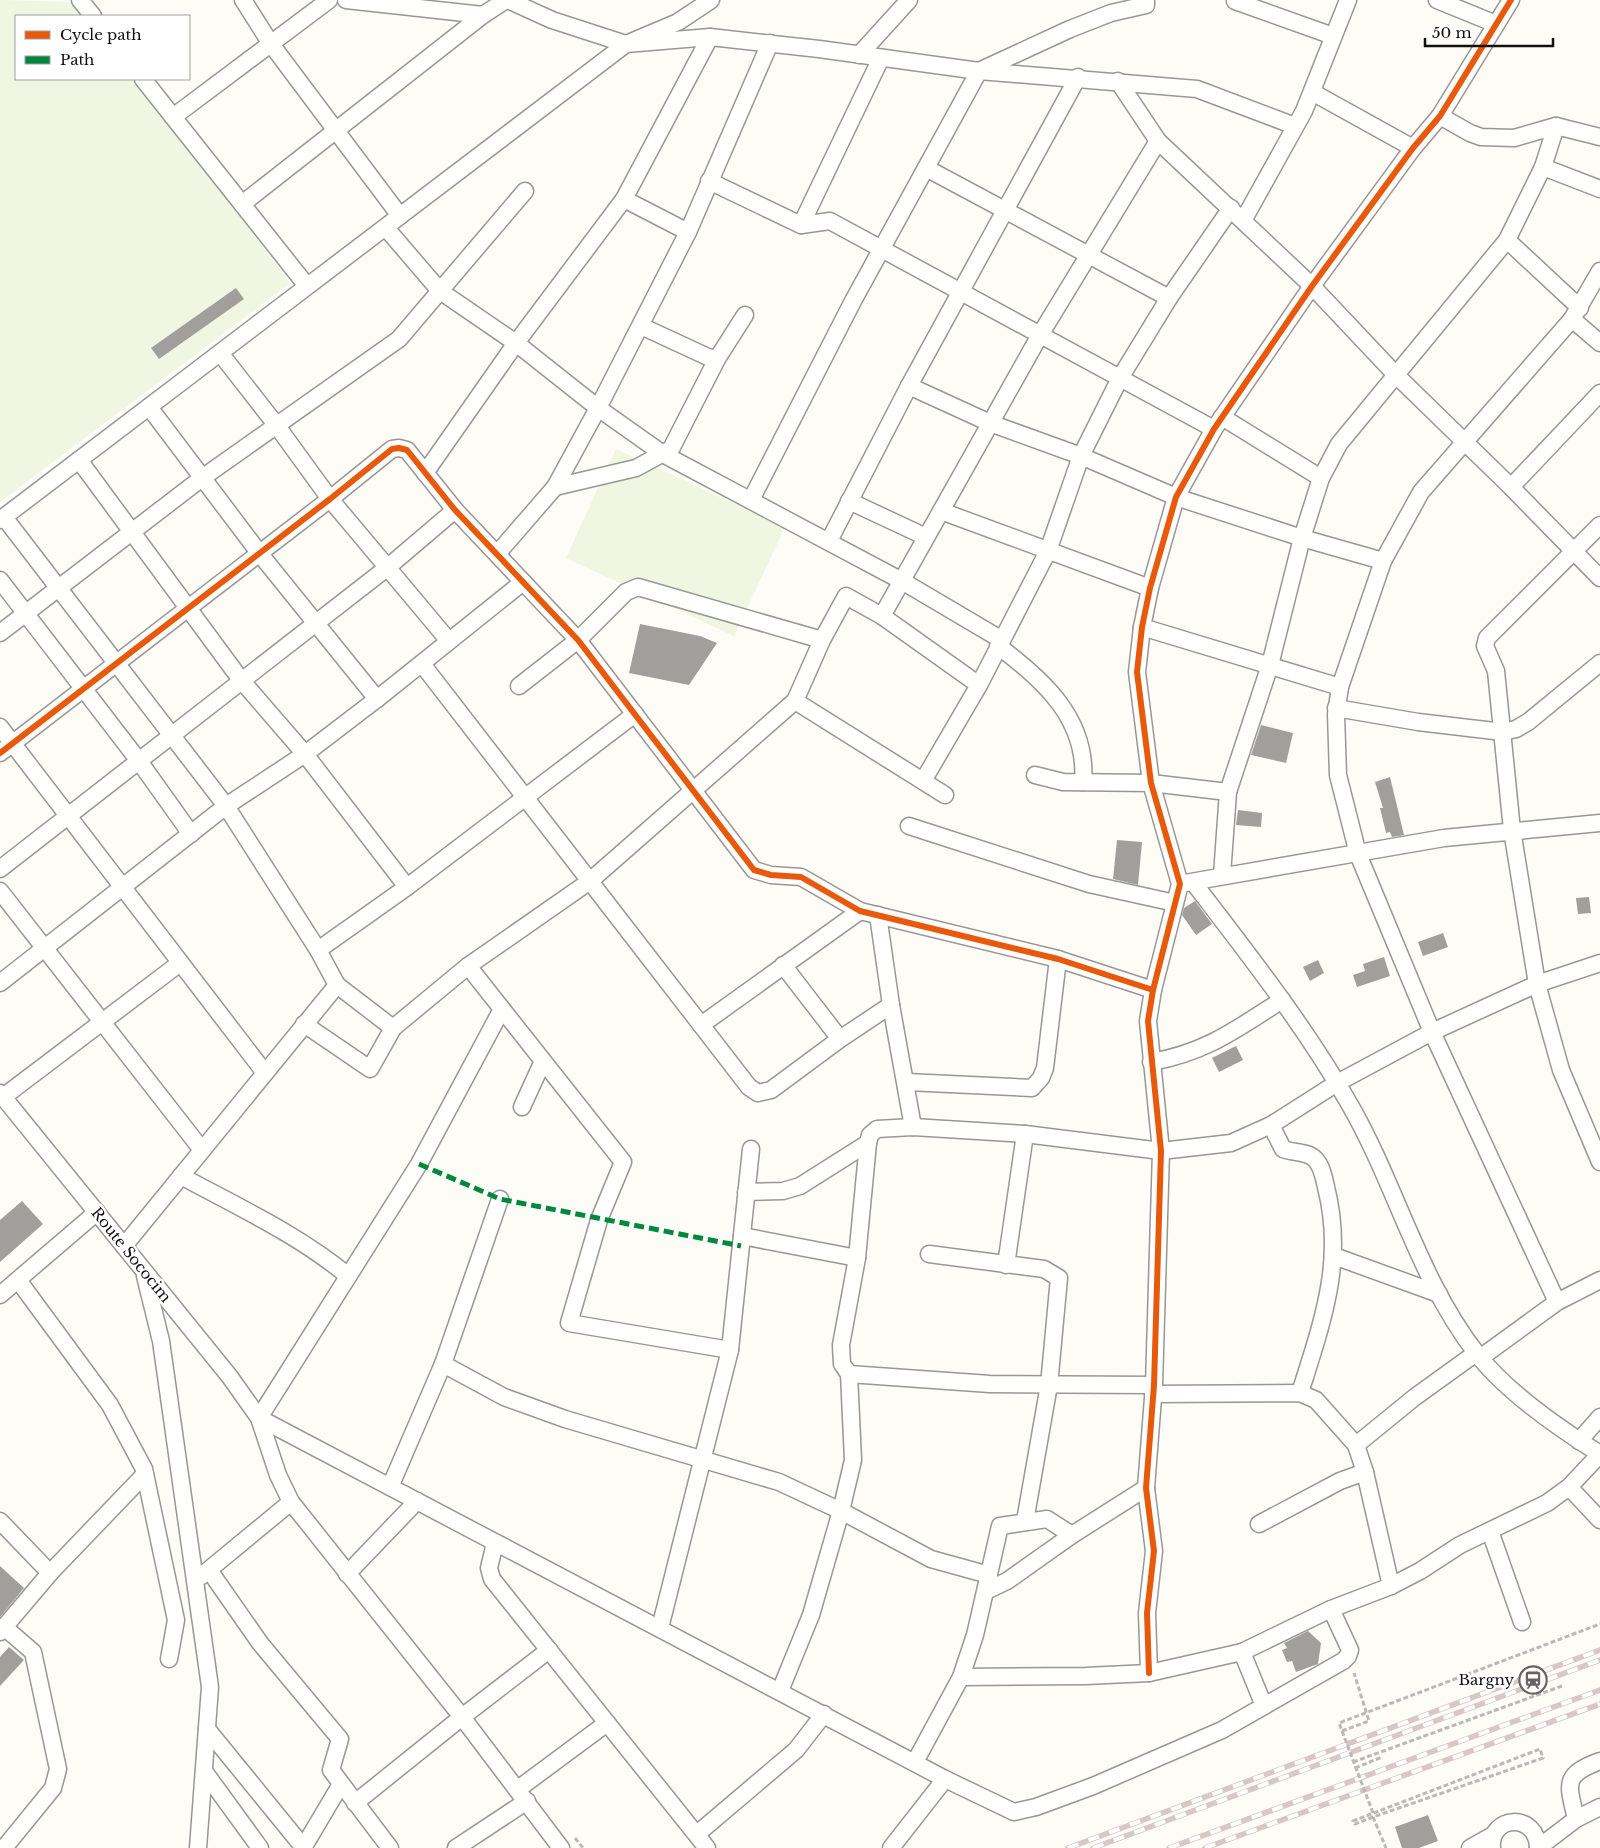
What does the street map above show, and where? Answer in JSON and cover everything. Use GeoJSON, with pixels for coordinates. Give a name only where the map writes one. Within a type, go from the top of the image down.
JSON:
{"type":"FeatureCollection","features":[{"type":"Feature","properties":{"kind":"street"},"geometry":{"type":"LineString","coordinates":[[80,0],[92,15]]}},
{"type":"Feature","properties":{"kind":"street"},"geometry":{"type":"LineString","coordinates":[[243,0],[271,44],[400,216]]}},
{"type":"Feature","properties":{"kind":"street"},"geometry":{"type":"LineString","coordinates":[[173,117],[329,0]]}},
{"type":"Feature","properties":{"kind":"street"},"geometry":{"type":"LineString","coordinates":[[346,0],[483,15]]}},
{"type":"Feature","properties":{"kind":"street"},"geometry":{"type":"LineString","coordinates":[[242,204],[483,15],[507,0],[552,20],[626,44],[710,37],[770,43],[979,71],[1078,77],[1197,89],[1295,126]]}},
{"type":"Feature","properties":{"kind":"street"},"geometry":{"type":"LineString","coordinates":[[393,1028],[337,985],[318,950],[226,806],[59,588],[2,519],[626,44],[678,22],[711,0]]}},
{"type":"Feature","properties":{"kind":"street"},"geometry":{"type":"LineString","coordinates":[[859,55],[909,0]]}},
{"type":"Feature","properties":{"kind":"street"},"geometry":{"type":"LineString","coordinates":[[750,500],[882,249],[979,71],[1070,29],[1111,13],[1146,5],[1146,0]]}},
{"type":"Feature","properties":{"kind":"street"},"geometry":{"type":"LineString","coordinates":[[1244,220],[1304,111],[1348,0]]}},
{"type":"Feature","properties":{"kind":"street"},"geometry":{"type":"LineString","coordinates":[[1440,0],[1496,24]]}},
{"type":"Feature","properties":{"kind":"street"},"geometry":{"type":"LineString","coordinates":[[961,1677],[1148,1673],[1242,1652],[1331,1609],[1391,1586],[1420,1571],[1460,1545],[1547,1503],[1569,1487],[1600,1454],[1579,1441],[1508,1386],[1478,1355],[1439,1294],[1351,1106],[1337,1083],[1282,1000],[1187,883],[1151,783],[1137,672],[1142,627],[1150,588],[1176,496],[1218,423],[1312,286],[1413,148],[1440,116],[1512,0]]}},
{"type":"Feature","properties":{"kind":"street"},"geometry":{"type":"LineString","coordinates":[[1235,2],[1334,36]]}},
{"type":"Feature","properties":{"kind":"street"},"geometry":{"type":"LineString","coordinates":[[425,473],[516,343],[624,199],[710,37]]}},
{"type":"Feature","properties":{"kind":"street"},"geometry":{"type":"LineString","coordinates":[[497,554],[555,487],[598,408],[688,232],[770,43]]}},
{"type":"Feature","properties":{"kind":"street"},"geometry":{"type":"LineString","coordinates":[[801,225],[881,58]]}},
{"type":"Feature","properties":{"kind":"street"},"geometry":{"type":"LineString","coordinates":[[829,541],[909,386],[1078,77]]}},
{"type":"Feature","properties":{"kind":"street"},"geometry":{"type":"LineString","coordinates":[[143,80],[307,286]]}},
{"type":"Feature","properties":{"kind":"street"},"geometry":{"type":"LineString","coordinates":[[1118,81],[1158,141],[1312,286],[1396,375],[1466,442],[1600,578]]}},
{"type":"Feature","properties":{"kind":"street"},"geometry":{"type":"LineString","coordinates":[[1312,92],[1413,148]]}},
{"type":"Feature","properties":{"kind":"street"},"geometry":{"type":"LineString","coordinates":[[1440,116],[1470,133],[1496,138],[1514,138],[1556,126],[1600,137]]}},
{"type":"Feature","properties":{"kind":"street"},"geometry":{"type":"LineString","coordinates":[[1222,875],[1228,792],[1270,665],[1302,538],[1321,478],[1339,444],[1507,240],[1543,167],[1556,126]]}},
{"type":"Feature","properties":{"kind":"street"},"geometry":{"type":"LineString","coordinates":[[882,616],[1040,334],[1087,254],[1158,141]]}},
{"type":"Feature","properties":{"kind":"street"},"geometry":{"type":"LineString","coordinates":[[1543,167],[1600,189]]}},
{"type":"Feature","properties":{"kind":"street"},"geometry":{"type":"LineString","coordinates":[[926,168],[1169,298]]}},
{"type":"Feature","properties":{"kind":"street"},"geometry":{"type":"LineString","coordinates":[[709,181],[801,225],[830,221],[1120,378],[1218,423],[1321,478]]}},
{"type":"Feature","properties":{"kind":"street"},"geometry":{"type":"LineString","coordinates":[[0,633],[202,478],[399,339],[525,191]]}},
{"type":"Feature","properties":{"kind":"street"},"geometry":{"type":"LineString","coordinates":[[624,199],[688,232]]}},
{"type":"Feature","properties":{"kind":"street"},"geometry":{"type":"LineString","coordinates":[[923,781],[979,685],[1048,551],[1081,456],[1120,378],[1169,298],[1231,208]]}},
{"type":"Feature","properties":{"kind":"street"},"geometry":{"type":"LineString","coordinates":[[386,228],[440,291],[516,343],[598,408],[663,454],[902,580],[1000,643],[1031,670],[1056,698],[1074,727],[1084,762],[1083,782]]}},
{"type":"Feature","properties":{"kind":"street"},"geometry":{"type":"LineString","coordinates":[[1507,240],[1576,313],[1600,343]]}},
{"type":"Feature","properties":{"kind":"street"},"geometry":{"type":"LineString","coordinates":[[1557,1302],[1432,1032],[1358,854],[1338,775],[1336,708],[1340,687],[1383,561],[1421,492],[1596,289],[1600,271]]}},
{"type":"Feature","properties":{"kind":"street"},"geometry":{"type":"LineString","coordinates":[[555,487],[636,468],[671,449],[717,359],[745,315]]}},
{"type":"Feature","properties":{"kind":"street"},"geometry":{"type":"LineString","coordinates":[[641,326],[708,357],[717,359]]}},
{"type":"Feature","properties":{"kind":"street"},"geometry":{"type":"LineString","coordinates":[[220,353],[278,426],[330,499],[449,641]]}},
{"type":"Feature","properties":{"kind":"street"},"geometry":{"type":"LineString","coordinates":[[909,386],[990,423],[1081,456],[1176,496],[1302,538],[1383,561]]}},
{"type":"Feature","properties":{"kind":"street"},"geometry":{"type":"LineString","coordinates":[[1511,487],[1600,392]]}},
{"type":"Feature","properties":{"kind":"street"},"geometry":{"type":"LineString","coordinates":[[149,407],[260,554],[376,699]]}},
{"type":"Feature","properties":{"kind":"street"},"geometry":{"type":"LineString","coordinates":[[6,748],[260,554],[392,449],[399,448],[407,450],[455,510],[578,640],[754,870],[771,875],[802,877],[860,911],[1058,959],[1153,990]]}},
{"type":"Feature","properties":{"kind":"street"},"geometry":{"type":"LineString","coordinates":[[79,460],[241,680],[305,754],[407,887]]}},
{"type":"Feature","properties":{"kind":"street"},"geometry":{"type":"LineString","coordinates":[[849,501],[926,537]]}},
{"type":"Feature","properties":{"kind":"street"},"geometry":{"type":"LineString","coordinates":[[0,869],[69,818],[241,680],[388,567],[455,510]]}},
{"type":"Feature","properties":{"kind":"street"},"geometry":{"type":"LineString","coordinates":[[941,511],[1150,588]]}},
{"type":"Feature","properties":{"kind":"street"},"geometry":{"type":"LineString","coordinates":[[1600,525],[1485,642],[1486,649],[1496,671],[1512,830],[1537,984],[1558,1062],[1600,1162]]}},
{"type":"Feature","properties":{"kind":"street"},"geometry":{"type":"LineString","coordinates":[[0,580],[139,761],[191,834]]}},
{"type":"Feature","properties":{"kind":"street"},"geometry":{"type":"LineString","coordinates":[[0,983],[226,806],[305,754],[422,664],[523,582]]}},
{"type":"Feature","properties":{"kind":"street"},"geometry":{"type":"LineString","coordinates":[[519,686],[578,640],[626,592],[638,587],[822,640]]}},
{"type":"Feature","properties":{"kind":"street"},"geometry":{"type":"LineString","coordinates":[[304,1024],[370,1069],[393,1028],[468,966],[590,880],[795,701],[822,640],[846,596],[882,616],[979,685]]}},
{"type":"Feature","properties":{"kind":"street"},"geometry":{"type":"LineString","coordinates":[[1142,627],[1340,687]]}},
{"type":"Feature","properties":{"kind":"street"},"geometry":{"type":"LineString","coordinates":[[1336,708],[1418,722],[1503,732],[1516,729],[1528,722],[1600,663]]}},
{"type":"Feature","properties":{"kind":"street"},"geometry":{"type":"LineString","coordinates":[[422,664],[749,1088],[758,1093],[771,1090],[840,1039],[891,1006]]}},
{"type":"Feature","properties":{"kind":"street"},"geometry":{"type":"LineString","coordinates":[[795,701],[945,795]]}},
{"type":"Feature","properties":{"kind":"street"},"geometry":{"type":"LineString","coordinates":[[318,950],[407,887],[524,796],[635,714]]}},
{"type":"Feature","properties":{"kind":"street"},"geometry":{"type":"LineString","coordinates":[[0,727],[6,748],[69,818],[265,1073]]}},
{"type":"Feature","properties":{"kind":"street"},"geometry":{"type":"LineString","coordinates":[[1035,775],[1064,782],[1151,783],[1228,792]]}},
{"type":"Feature","properties":{"kind":"street"},"geometry":{"type":"LineString","coordinates":[[1148,1673],[1147,1613],[1154,1552],[1146,1488],[1154,1389],[1161,1151],[1148,1021],[1153,990],[1176,903],[1187,883],[1222,875],[1358,854],[1444,838],[1600,823]]}},
{"type":"Feature","properties":{"kind":"street"},"geometry":{"type":"LineString","coordinates":[[909,826],[1088,884],[1176,903]]}},
{"type":"Feature","properties":{"kind":"street"},"geometry":{"type":"LineString","coordinates":[[0,891],[202,1150]]}},
{"type":"Feature","properties":{"kind":"street"},"geometry":{"type":"LineString","coordinates":[[701,1025],[860,911]]}},
{"type":"Feature","properties":{"kind":"street"},"geometry":{"type":"LineString","coordinates":[[878,915],[891,1006],[907,1082],[914,1127]]}},
{"type":"Feature","properties":{"kind":"street"},"geometry":{"type":"LineString","coordinates":[[907,1082],[1032,1088],[1041,1078],[1045,1068],[1058,959]]}},
{"type":"Feature","properties":{"kind":"street"},"geometry":{"type":"LineString","coordinates":[[1,1095],[180,963]]}},
{"type":"Feature","properties":{"kind":"street"},"geometry":{"type":"LineString","coordinates":[[780,1691],[810,1615],[841,1511],[853,1460],[849,1374],[842,1364],[841,1345],[857,1258],[870,1135],[877,1129],[914,1127],[1025,1134],[1161,1151],[1231,1143],[1271,1125],[1337,1083],[1432,1032],[1537,984],[1600,964]]}},
{"type":"Feature","properties":{"kind":"street"},"geometry":{"type":"LineString","coordinates":[[783,965],[840,1039]]}},
{"type":"Feature","properties":{"kind":"street"},"geometry":{"type":"LineString","coordinates":[[468,966],[623,1162],[599,1220],[569,1323],[730,1350]]}},
{"type":"Feature","properties":{"kind":"street"},"geometry":{"type":"LineString","coordinates":[[124,1246],[337,985]]}},
{"type":"Feature","properties":{"kind":"street"},"geometry":{"type":"LineString","coordinates":[[1151,1062],[1180,1057],[1212,1044],[1282,1000]]}},
{"type":"Feature","properties":{"kind":"street"},"geometry":{"type":"LineString","coordinates":[[259,1418],[419,1164],[502,1009]]}},
{"type":"Feature","properties":{"kind":"street"},"geometry":{"type":"LineString","coordinates":[[522,1107],[543,1061]]}},
{"type":"Feature","properties":{"kind":"street","name":"Route Sococim"},"geometry":{"type":"LineString","coordinates":[[1,1095],[230,1377],[259,1418]]}},
{"type":"Feature","properties":{"kind":"street"},"geometry":{"type":"LineString","coordinates":[[1271,1125],[1283,1149],[1304,1153],[1315,1158],[1321,1169],[1328,1197],[1334,1256],[1322,1323],[1300,1393]]}},
{"type":"Feature","properties":{"kind":"street"},"geometry":{"type":"LineString","coordinates":[[1006,1265],[1025,1134]]}},
{"type":"Feature","properties":{"kind":"street"},"geometry":{"type":"LineString","coordinates":[[746,1192],[783,1191],[800,1186],[868,1143]]}},
{"type":"Feature","properties":{"kind":"street"},"geometry":{"type":"LineString","coordinates":[[660,1628],[730,1350],[751,1149]]}},
{"type":"Feature","properties":{"kind":"street"},"geometry":{"type":"LineString","coordinates":[[181,1176],[296,1238],[324,1256],[348,1276]]}},
{"type":"Feature","properties":{"kind":"street"},"geometry":{"type":"LineString","coordinates":[[390,1487],[443,1364],[500,1199]]}},
{"type":"Feature","properties":{"kind":"street"},"geometry":{"type":"LineString","coordinates":[[0,1295],[97,1212]]}},
{"type":"Feature","properties":{"kind":"street"},"geometry":{"type":"LineString","coordinates":[[742,1236],[857,1258]]}},
{"type":"Feature","properties":{"kind":"street"},"geometry":{"type":"LineString","coordinates":[[930,1254],[1044,1269],[1059,1278],[1049,1385],[1025,1521]]}},
{"type":"Feature","properties":{"kind":"street"},"geometry":{"type":"LineString","coordinates":[[1334,1256],[1439,1294]]}},
{"type":"Feature","properties":{"kind":"street"},"geometry":{"type":"LineString","coordinates":[[143,1269],[161,1340],[210,1687],[198,1848]]}},
{"type":"Feature","properties":{"kind":"street"},"geometry":{"type":"LineString","coordinates":[[18,1280],[110,1405],[145,1474],[176,1620],[169,1659]]}},
{"type":"Feature","properties":{"kind":"street"},"geometry":{"type":"LineString","coordinates":[[1356,1445],[1415,1397],[1557,1302],[1600,1280]]}},
{"type":"Feature","properties":{"kind":"street"},"geometry":{"type":"LineString","coordinates":[[443,1364],[504,1397],[564,1419],[779,1482],[841,1511],[931,1559],[987,1583],[1007,1581],[1072,1534],[1146,1488]]}},
{"type":"Feature","properties":{"kind":"street"},"geometry":{"type":"LineString","coordinates":[[849,1374],[990,1384],[1300,1393],[1316,1400],[1356,1445],[1365,1472],[1391,1586]]}},
{"type":"Feature","properties":{"kind":"street"},"geometry":{"type":"LineString","coordinates":[[1579,1441],[1600,1417]]}},
{"type":"Feature","properties":{"kind":"street"},"geometry":{"type":"LineString","coordinates":[[259,1418],[945,1779],[1014,1812],[1093,1786],[1222,1730],[1348,1656],[1350,1650],[1331,1609]]}},
{"type":"Feature","properties":{"kind":"street"},"geometry":{"type":"LineString","coordinates":[[259,1418],[278,1475],[291,1502],[462,1717],[561,1848]]}},
{"type":"Feature","properties":{"kind":"street"},"geometry":{"type":"LineString","coordinates":[[1259,1524],[1340,1481],[1365,1472]]}},
{"type":"Feature","properties":{"kind":"street"},"geometry":{"type":"LineString","coordinates":[[4,1848],[53,1788],[58,1770],[33,1652],[2,1630],[50,1573],[145,1474]]}},
{"type":"Feature","properties":{"kind":"street"},"geometry":{"type":"LineString","coordinates":[[1569,1487],[1600,1520]]}},
{"type":"Feature","properties":{"kind":"street"},"geometry":{"type":"LineString","coordinates":[[347,1574],[417,1501]]}},
{"type":"Feature","properties":{"kind":"street"},"geometry":{"type":"LineString","coordinates":[[194,1583],[291,1502]]}},
{"type":"Feature","properties":{"kind":"street"},"geometry":{"type":"LineString","coordinates":[[915,1762],[961,1677],[975,1635],[997,1529],[1003,1524],[1047,1519],[1072,1534]]}},
{"type":"Feature","properties":{"kind":"street"},"geometry":{"type":"LineString","coordinates":[[0,1522],[50,1573]]}},
{"type":"Feature","properties":{"kind":"street"},"geometry":{"type":"LineString","coordinates":[[1490,1531],[1522,1622]]}},
{"type":"Feature","properties":{"kind":"street"},"geometry":{"type":"LineString","coordinates":[[495,1543],[488,1568],[492,1579],[707,1848]]}},
{"type":"Feature","properties":{"kind":"street"},"geometry":{"type":"LineString","coordinates":[[209,1570],[260,1642],[340,1739],[331,1770],[390,1848]]}},
{"type":"Feature","properties":{"kind":"street"},"geometry":{"type":"LineString","coordinates":[[355,1803],[549,1650]]}},
{"type":"Feature","properties":{"kind":"street"},"geometry":{"type":"LineString","coordinates":[[1242,1652],[1264,1706]]}},
{"type":"Feature","properties":{"kind":"street"},"geometry":{"type":"LineString","coordinates":[[697,1834],[796,1750],[824,1714]]}},
{"type":"Feature","properties":{"kind":"street"},"geometry":{"type":"LineString","coordinates":[[456,1848],[522,1795],[607,1722]]}},
{"type":"Feature","properties":{"kind":"street"},"geometry":{"type":"LineString","coordinates":[[207,1729],[304,1848],[341,1784]]}},
{"type":"Feature","properties":{"kind":"street"},"geometry":{"type":"LineString","coordinates":[[1576,1819],[1570,1792],[1571,1780],[1579,1769],[1600,1760]]}},
{"type":"Feature","properties":{"kind":"street"},"geometry":{"type":"LineString","coordinates":[[204,1771],[260,1848]]}},
{"type":"Feature","properties":{"kind":"street"},"geometry":{"type":"LineString","coordinates":[[891,1848],[945,1779]]}},
{"type":"Feature","properties":{"kind":"street"},"geometry":{"type":"LineString","coordinates":[[1470,1848],[1492,1842],[1503,1825],[1510,1822],[1524,1824],[1535,1833],[1538,1848],[1576,1819],[1600,1807]]}},
{"type":"Feature","properties":{"kind":"path"},"geometry":{"type":"LineString","coordinates":[[1386,1848],[1339,1723],[1600,1624]]}},
{"type":"Feature","properties":{"kind":"path"},"geometry":{"type":"LineString","coordinates":[[1342,1731],[1369,1721],[1348,1656]]}},
{"type":"Feature","properties":{"kind":"path"},"geometry":{"type":"LineString","coordinates":[[1353,1762],[1562,1686]]}},
{"type":"Feature","properties":{"kind":"path"},"geometry":{"type":"LineString","coordinates":[[1373,1815],[1355,1824],[1353,1821],[1373,1815],[1441,1794],[1543,1758],[1540,1749],[1373,1815]]}},
{"type":"Feature","properties":{"kind":"path"},"geometry":{"type":"LineString","coordinates":[[1356,1768],[1382,1757]]}},
{"type":"Feature","properties":{"kind":"green space"},"geometry":{"type":"Polygon","coordinates":[[[0,0],[77,2],[87,15],[15,15],[15,80],[136,80],[290,283],[0,502],[0,0]]]}},
{"type":"Feature","properties":{"kind":"green space"},"geometry":{"type":"Polygon","coordinates":[[[616,449],[785,527],[734,636],[566,558],[616,449]]]}},
{"type":"Feature","properties":{"kind":"building"},"geometry":{"type":"Polygon","coordinates":[[[236,288],[244,299],[159,359],[151,348],[236,288]]]}},
{"type":"Feature","properties":{"kind":"building"},"geometry":{"type":"Polygon","coordinates":[[[640,624],[700,636],[717,643],[689,685],[629,673],[640,624]]]}},
{"type":"Feature","properties":{"kind":"building"},"geometry":{"type":"Polygon","coordinates":[[[1261,725],[1293,733],[1286,763],[1251,755],[1261,725]]]}},
{"type":"Feature","properties":{"kind":"building"},"geometry":{"type":"Polygon","coordinates":[[[1390,777],[1404,835],[1392,837],[1390,832],[1386,833],[1380,808],[1383,808],[1375,782],[1390,777]]]}},
{"type":"Feature","properties":{"kind":"building"},"geometry":{"type":"Polygon","coordinates":[[[1238,810],[1262,813],[1261,827],[1236,825],[1238,810]]]}},
{"type":"Feature","properties":{"kind":"building"},"geometry":{"type":"Polygon","coordinates":[[[1117,840],[1142,842],[1138,885],[1113,879],[1117,840]]]}},
{"type":"Feature","properties":{"kind":"building"},"geometry":{"type":"Polygon","coordinates":[[[1589,897],[1591,913],[1578,914],[1576,898],[1589,897]]]}},
{"type":"Feature","properties":{"kind":"building"},"geometry":{"type":"Polygon","coordinates":[[[1195,901],[1212,924],[1196,935],[1182,915],[1184,908],[1195,901]]]}},
{"type":"Feature","properties":{"kind":"building"},"geometry":{"type":"Polygon","coordinates":[[[1443,933],[1448,947],[1423,956],[1418,942],[1443,933]]]}},
{"type":"Feature","properties":{"kind":"building"},"geometry":{"type":"Polygon","coordinates":[[[1384,957],[1390,976],[1357,987],[1353,975],[1365,971],[1363,964],[1384,957]]]}},
{"type":"Feature","properties":{"kind":"building"},"geometry":{"type":"Polygon","coordinates":[[[1318,960],[1324,973],[1310,981],[1303,967],[1318,960]]]}},
{"type":"Feature","properties":{"kind":"building"},"geometry":{"type":"Polygon","coordinates":[[[1236,1046],[1243,1060],[1219,1072],[1212,1058],[1236,1046]]]}},
{"type":"Feature","properties":{"kind":"building"},"geometry":{"type":"Polygon","coordinates":[[[22,1201],[43,1224],[0,1262],[0,1220],[22,1201]]]}},
{"type":"Feature","properties":{"kind":"building"},"geometry":{"type":"Polygon","coordinates":[[[0,1566],[24,1588],[0,1617],[0,1566]]]}},
{"type":"Feature","properties":{"kind":"building"},"geometry":{"type":"Polygon","coordinates":[[[1308,1631],[1321,1643],[1318,1664],[1296,1672],[1292,1661],[1287,1662],[1282,1650],[1287,1648],[1284,1643],[1308,1631]]]}},
{"type":"Feature","properties":{"kind":"building"},"geometry":{"type":"Polygon","coordinates":[[[9,1647],[24,1660],[0,1686],[0,1657],[9,1647]]]}},
{"type":"Feature","properties":{"kind":"building"},"geometry":{"type":"Polygon","coordinates":[[[1428,1815],[1438,1841],[1419,1848],[1402,1848],[1395,1827],[1428,1815]]]}},
{"type":"Feature","properties":{"kind":"railway"},"geometry":{"type":"LineString","coordinates":[[1068,1848],[1600,1650]]}},
{"type":"Feature","properties":{"kind":"railway"},"geometry":{"type":"LineString","coordinates":[[1093,1848],[1600,1660]]}},
{"type":"Feature","properties":{"kind":"railway"},"geometry":{"type":"LineString","coordinates":[[1169,1848],[1600,1690]]}},
{"type":"Feature","properties":{"kind":"railway"},"geometry":{"type":"LineString","coordinates":[[1205,1848],[1600,1704]]}},
{"type":"Feature","properties":{"kind":"marked path"},"geometry":{"type":"LineString","coordinates":[[419,1164],[500,1199],[741,1246]]}},
{"type":"Feature","properties":{"kind":"cycle path"},"geometry":{"type":"LineString","coordinates":[[1149,1673],[1147,1613],[1154,1551],[1146,1488],[1154,1385],[1161,1151],[1148,1021],[1153,990],[1180,884],[1151,783],[1137,672],[1142,627],[1150,588],[1176,497],[1214,429],[1312,286],[1413,148],[1440,116],[1511,0]]}},
{"type":"Feature","properties":{"kind":"cycle path"},"geometry":{"type":"LineString","coordinates":[[0,753],[330,499],[392,449],[399,448],[407,450],[455,510],[578,640],[754,870],[771,875],[801,877],[860,911],[1058,959],[1153,990]]}},
{"type":"Feature","properties":{"kind":"place","name":"Bargny"},"geometry":{"type":"Point","coordinates":[1533,1680]}}]}
